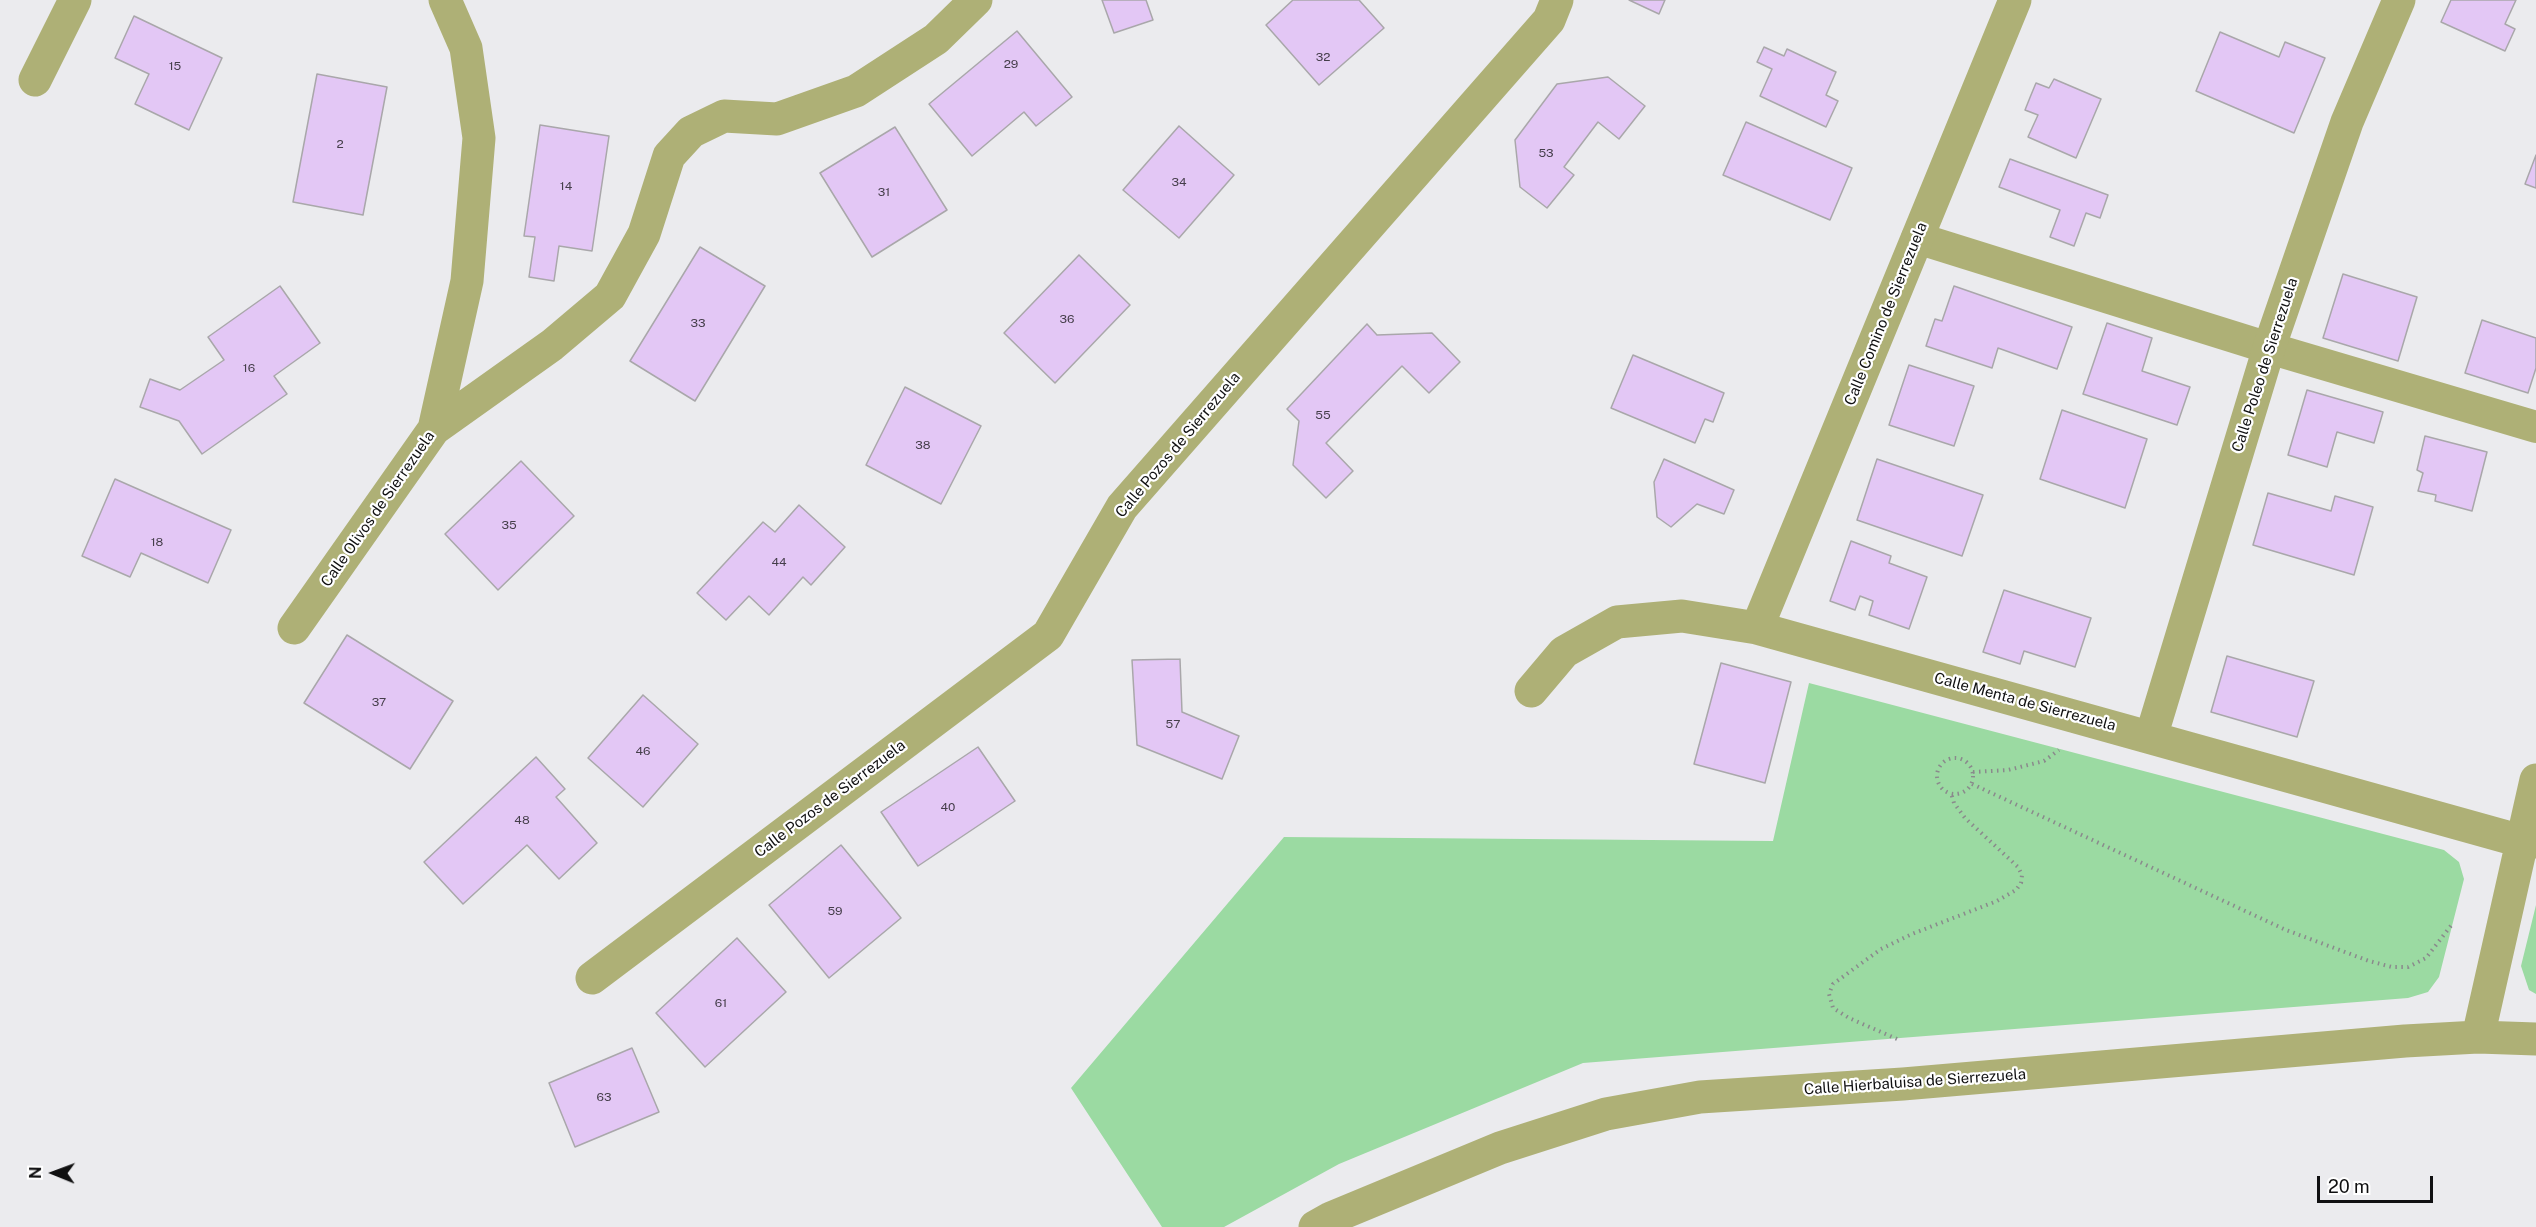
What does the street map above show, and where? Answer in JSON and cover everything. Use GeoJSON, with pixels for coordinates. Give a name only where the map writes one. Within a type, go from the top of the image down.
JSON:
{"type":"FeatureCollection","features":[{"type":"Feature","properties":{"kind":"street"},"geometry":{"type":"LineString","coordinates":[[35,80],[75,0]]}},
{"type":"Feature","properties":{"kind":"street"},"geometry":{"type":"LineString","coordinates":[[434,429],[467,280],[479,138],[466,48],[444,0]]}},
{"type":"Feature","properties":{"kind":"street","name":"Calle Olivos de Sierrezuela"},"geometry":{"type":"LineString","coordinates":[[294,628],[434,429],[552,345],[610,296],[645,234],[669,156],[691,132],[724,116],[777,119],[856,91],[936,39],[976,0]]}},
{"type":"Feature","properties":{"kind":"street","name":"Calle Pozos de Sierrezuela"},"geometry":{"type":"LineString","coordinates":[[592,978],[1048,635],[1122,507],[1549,20],[1557,0]]}},
{"type":"Feature","properties":{"kind":"street","name":"Calle Comino de Sierrezuela"},"geometry":{"type":"LineString","coordinates":[[1758,628],[2015,0]]}},
{"type":"Feature","properties":{"kind":"street","name":"Calle Poleo de Sierrezuela"},"geometry":{"type":"LineString","coordinates":[[2151,737],[2269,348],[2347,122],[2399,0]]}},
{"type":"Feature","properties":{"kind":"street"},"geometry":{"type":"LineString","coordinates":[[1917,238],[2269,348],[2536,427]]}},
{"type":"Feature","properties":{"kind":"street","name":"Calle Menta de Sierrezuela"},"geometry":{"type":"LineString","coordinates":[[1531,691],[1564,652],[1617,622],[1682,616],[1758,628],[2529,841]]}},
{"type":"Feature","properties":{"kind":"street"},"geometry":{"type":"LineString","coordinates":[[2478,1037],[2529,841],[2536,780]]}},
{"type":"Feature","properties":{"kind":"street","name":"Calle Hierbaluisa de Sierrezuela"},"geometry":{"type":"LineString","coordinates":[[1315,1227],[1331,1218],[1500,1148],[1606,1114],[1700,1097],[1903,1084],[2405,1041],[2478,1037],[2536,1039]]}},
{"type":"Feature","properties":{"kind":"path"},"geometry":{"type":"LineString","coordinates":[[1972,772],[2008,770],[2044,761],[2060,749]]}},
{"type":"Feature","properties":{"kind":"path"},"geometry":{"type":"LineString","coordinates":[[1962,759],[1967,762],[1972,772],[1972,784],[1963,793],[1950,794],[1938,781],[1938,770],[1945,760],[1962,759]]}},
{"type":"Feature","properties":{"kind":"path"},"geometry":{"type":"LineString","coordinates":[[1972,784],[2286,930],[2369,961],[2392,967],[2408,967],[2426,958],[2453,923]]}},
{"type":"Feature","properties":{"kind":"path"},"geometry":{"type":"LineString","coordinates":[[1897,1039],[1849,1018],[1833,1008],[1829,994],[1833,984],[1881,949],[1912,934],[2003,898],[2016,890],[2021,883],[2022,875],[2018,867],[1965,818],[1953,803],[1950,794]]}},
{"type":"Feature","properties":{"kind":"green space"},"geometry":{"type":"Polygon","coordinates":[[[1809,683],[2444,850],[2459,862],[2464,879],[2439,977],[2428,992],[2408,998],[1583,1063],[1339,1164],[1224,1227],[1162,1227],[1071,1088],[1284,837],[1773,841],[1809,683]]]}},
{"type":"Feature","properties":{"kind":"green space"},"geometry":{"type":"Polygon","coordinates":[[[2536,905],[2536,994],[2529,990],[2521,966],[2536,905]]]}},
{"type":"Feature","properties":{"kind":"building"},"geometry":{"type":"Polygon","coordinates":[[[1102,0],[1146,0],[1153,20],[1114,33],[1102,0]]]}},
{"type":"Feature","properties":{"kind":"building"},"geometry":{"type":"Polygon","coordinates":[[[1293,0],[1359,0],[1384,28],[1319,85],[1266,25],[1293,0]]]}},
{"type":"Feature","properties":{"kind":"building"},"geometry":{"type":"Polygon","coordinates":[[[1629,0],[1665,0],[1659,14],[1629,0]]]}},
{"type":"Feature","properties":{"kind":"building"},"geometry":{"type":"Polygon","coordinates":[[[2451,0],[2516,0],[2505,24],[2515,29],[2505,51],[2441,22],[2451,0]]]}},
{"type":"Feature","properties":{"kind":"building"},"geometry":{"type":"Polygon","coordinates":[[[134,16],[222,58],[189,130],[135,104],[149,74],[115,58],[134,16]]]}},
{"type":"Feature","properties":{"kind":"building"},"geometry":{"type":"Polygon","coordinates":[[[1017,31],[1072,97],[1036,126],[1024,112],[972,156],[929,104],[1017,31]]]}},
{"type":"Feature","properties":{"kind":"building"},"geometry":{"type":"Polygon","coordinates":[[[2220,32],[2279,57],[2285,42],[2325,58],[2294,133],[2196,91],[2220,32]]]}},
{"type":"Feature","properties":{"kind":"building"},"geometry":{"type":"Polygon","coordinates":[[[1764,47],[1784,56],[1787,49],[1836,72],[1826,95],[1838,101],[1826,127],[1760,96],[1772,69],[1757,62],[1764,47]]]}},
{"type":"Feature","properties":{"kind":"building"},"geometry":{"type":"Polygon","coordinates":[[[317,74],[387,87],[363,215],[293,202],[317,74]]]}},
{"type":"Feature","properties":{"kind":"building"},"geometry":{"type":"Polygon","coordinates":[[[1608,77],[1645,106],[1619,139],[1598,122],[1564,167],[1574,175],[1547,208],[1520,187],[1515,140],[1557,84],[1608,77]]]}},
{"type":"Feature","properties":{"kind":"building"},"geometry":{"type":"Polygon","coordinates":[[[2054,79],[2101,99],[2076,158],[2028,137],[2038,115],[2025,110],[2036,83],[2049,88],[2054,79]]]}},
{"type":"Feature","properties":{"kind":"building"},"geometry":{"type":"Polygon","coordinates":[[[1746,122],[1852,168],[1830,220],[1723,175],[1746,122]]]}},
{"type":"Feature","properties":{"kind":"building"},"geometry":{"type":"Polygon","coordinates":[[[540,125],[609,136],[592,251],[559,246],[554,281],[529,277],[535,237],[524,236],[540,125]]]}},
{"type":"Feature","properties":{"kind":"building"},"geometry":{"type":"Polygon","coordinates":[[[1179,126],[1234,175],[1179,238],[1123,190],[1179,126]]]}},
{"type":"Feature","properties":{"kind":"building"},"geometry":{"type":"Polygon","coordinates":[[[895,127],[947,210],[872,257],[820,173],[895,127]]]}},
{"type":"Feature","properties":{"kind":"building"},"geometry":{"type":"Polygon","coordinates":[[[2536,155],[2536,188],[2525,184],[2536,155]]]}},
{"type":"Feature","properties":{"kind":"building"},"geometry":{"type":"Polygon","coordinates":[[[2010,159],[2108,195],[2100,218],[2086,213],[2074,246],[2050,237],[2060,210],[1999,187],[2010,159]]]}},
{"type":"Feature","properties":{"kind":"building"},"geometry":{"type":"Polygon","coordinates":[[[700,247],[765,286],[695,401],[630,361],[700,247]]]}},
{"type":"Feature","properties":{"kind":"building"},"geometry":{"type":"Polygon","coordinates":[[[1079,255],[1130,305],[1055,383],[1004,333],[1079,255]]]}},
{"type":"Feature","properties":{"kind":"building"},"geometry":{"type":"Polygon","coordinates":[[[2343,274],[2417,297],[2398,361],[2323,338],[2343,274]]]}},
{"type":"Feature","properties":{"kind":"building"},"geometry":{"type":"Polygon","coordinates":[[[280,286],[320,343],[274,376],[287,394],[202,454],[179,421],[140,407],[150,379],[180,390],[224,360],[208,337],[280,286]]]}},
{"type":"Feature","properties":{"kind":"building"},"geometry":{"type":"Polygon","coordinates":[[[1954,286],[2072,327],[2057,369],[1998,348],[1992,368],[1926,346],[1935,319],[1942,321],[1954,286]]]}},
{"type":"Feature","properties":{"kind":"building"},"geometry":{"type":"Polygon","coordinates":[[[2482,320],[2536,338],[2536,368],[2528,393],[2465,373],[2482,320]]]}},
{"type":"Feature","properties":{"kind":"building"},"geometry":{"type":"Polygon","coordinates":[[[2107,323],[2152,338],[2142,371],[2190,387],[2177,425],[2083,394],[2107,323]]]}},
{"type":"Feature","properties":{"kind":"building"},"geometry":{"type":"Polygon","coordinates":[[[1367,324],[1377,335],[1432,333],[1460,362],[1429,393],[1402,366],[1326,443],[1353,471],[1326,498],[1293,465],[1299,421],[1287,409],[1367,324]]]}},
{"type":"Feature","properties":{"kind":"building"},"geometry":{"type":"Polygon","coordinates":[[[1633,355],[1724,393],[1713,422],[1705,419],[1695,443],[1611,408],[1633,355]]]}},
{"type":"Feature","properties":{"kind":"building"},"geometry":{"type":"Polygon","coordinates":[[[1909,365],[1974,386],[1954,446],[1889,425],[1909,365]]]}},
{"type":"Feature","properties":{"kind":"building"},"geometry":{"type":"Polygon","coordinates":[[[905,387],[981,426],[941,504],[866,465],[905,387]]]}},
{"type":"Feature","properties":{"kind":"building"},"geometry":{"type":"Polygon","coordinates":[[[2307,390],[2383,412],[2374,443],[2337,432],[2327,467],[2288,455],[2307,390]]]}},
{"type":"Feature","properties":{"kind":"building"},"geometry":{"type":"Polygon","coordinates":[[[2062,410],[2147,439],[2125,508],[2040,479],[2062,410]]]}},
{"type":"Feature","properties":{"kind":"building"},"geometry":{"type":"Polygon","coordinates":[[[2425,436],[2487,452],[2472,511],[2435,501],[2436,495],[2418,491],[2423,473],[2417,470],[2425,436]]]}},
{"type":"Feature","properties":{"kind":"building"},"geometry":{"type":"Polygon","coordinates":[[[1664,459],[1734,490],[1724,514],[1697,504],[1671,527],[1657,517],[1654,482],[1664,459]]]}},
{"type":"Feature","properties":{"kind":"building"},"geometry":{"type":"Polygon","coordinates":[[[1877,459],[1983,495],[1962,556],[1857,520],[1877,459]]]}},
{"type":"Feature","properties":{"kind":"building"},"geometry":{"type":"Polygon","coordinates":[[[521,461],[574,516],[498,590],[445,534],[521,461]]]}},
{"type":"Feature","properties":{"kind":"building"},"geometry":{"type":"Polygon","coordinates":[[[115,479],[231,530],[208,583],[141,553],[130,577],[82,556],[115,479]]]}},
{"type":"Feature","properties":{"kind":"building"},"geometry":{"type":"Polygon","coordinates":[[[2268,493],[2331,511],[2335,496],[2373,507],[2354,575],[2253,545],[2268,493]]]}},
{"type":"Feature","properties":{"kind":"building"},"geometry":{"type":"Polygon","coordinates":[[[799,505],[845,547],[811,585],[803,577],[769,615],[749,596],[726,620],[697,593],[763,522],[775,532],[799,505]]]}},
{"type":"Feature","properties":{"kind":"building"},"geometry":{"type":"Polygon","coordinates":[[[1851,541],[1891,556],[1889,563],[1927,577],[1909,629],[1869,615],[1873,601],[1860,596],[1855,610],[1830,601],[1851,541]]]}},
{"type":"Feature","properties":{"kind":"building"},"geometry":{"type":"Polygon","coordinates":[[[2004,590],[2091,618],[2075,667],[2024,651],[2020,664],[1983,652],[2004,590]]]}},
{"type":"Feature","properties":{"kind":"building"},"geometry":{"type":"Polygon","coordinates":[[[347,635],[453,701],[410,769],[304,703],[347,635]]]}},
{"type":"Feature","properties":{"kind":"building"},"geometry":{"type":"Polygon","coordinates":[[[2227,656],[2314,681],[2297,737],[2211,712],[2227,656]]]}},
{"type":"Feature","properties":{"kind":"building"},"geometry":{"type":"Polygon","coordinates":[[[1180,659],[1182,712],[1239,736],[1222,779],[1137,745],[1132,660],[1180,659]]]}},
{"type":"Feature","properties":{"kind":"building"},"geometry":{"type":"Polygon","coordinates":[[[1721,663],[1791,682],[1765,783],[1694,764],[1721,663]]]}},
{"type":"Feature","properties":{"kind":"building"},"geometry":{"type":"Polygon","coordinates":[[[643,695],[698,744],[643,807],[588,758],[643,695]]]}},
{"type":"Feature","properties":{"kind":"building"},"geometry":{"type":"Polygon","coordinates":[[[978,747],[1015,801],[918,866],[881,812],[978,747]]]}},
{"type":"Feature","properties":{"kind":"building"},"geometry":{"type":"Polygon","coordinates":[[[536,757],[565,789],[556,797],[597,843],[559,879],[527,845],[463,904],[424,862],[536,757]]]}},
{"type":"Feature","properties":{"kind":"building"},"geometry":{"type":"Polygon","coordinates":[[[841,845],[901,918],[829,978],[769,905],[841,845]]]}},
{"type":"Feature","properties":{"kind":"building"},"geometry":{"type":"Polygon","coordinates":[[[737,938],[786,992],[705,1067],[656,1013],[737,938]]]}},
{"type":"Feature","properties":{"kind":"building"},"geometry":{"type":"Polygon","coordinates":[[[632,1048],[659,1112],[575,1147],[549,1083],[632,1048]]]}}]}
